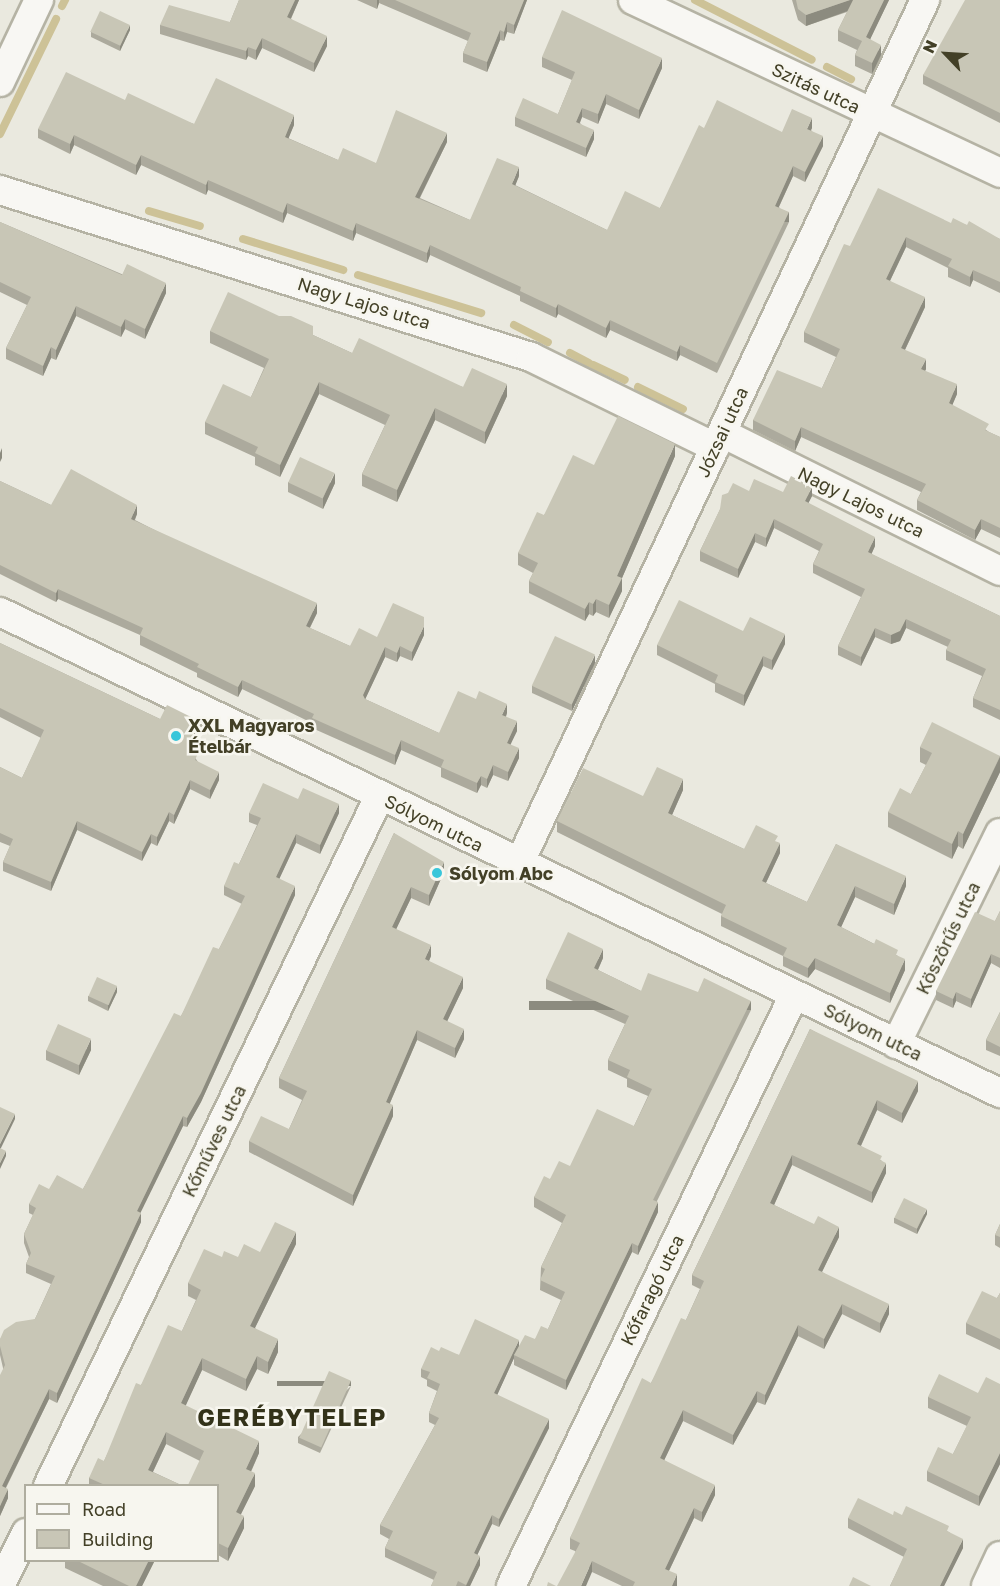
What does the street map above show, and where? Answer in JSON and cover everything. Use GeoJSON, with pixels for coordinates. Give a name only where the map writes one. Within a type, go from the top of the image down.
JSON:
{"type":"FeatureCollection","features":[{"type":"Feature","properties":{"kind":"street"},"geometry":{"type":"LineString","coordinates":[[0,81],[39,0]]}},
{"type":"Feature","properties":{"kind":"street","name":"Szitás utca"},"geometry":{"type":"LineString","coordinates":[[633,0],[1000,173]]}},
{"type":"Feature","properties":{"kind":"street","name":"Józsai utca"},"geometry":{"type":"LineString","coordinates":[[519,864],[925,0]]}},
{"type":"Feature","properties":{"kind":"street","name":"Nagy Lajos utca"},"geometry":{"type":"LineString","coordinates":[[0,189],[538,360],[719,440],[1000,571]]}},
{"type":"Feature","properties":{"kind":"street","name":"Sólyom utca"},"geometry":{"type":"LineString","coordinates":[[0,612],[379,797],[1000,1092]]}},
{"type":"Feature","properties":{"kind":"street","name":"Kőműves utca"},"geometry":{"type":"LineString","coordinates":[[48,1484],[379,797]]}},
{"type":"Feature","properties":{"kind":"street","name":"Köszörűs utca"},"geometry":{"type":"LineString","coordinates":[[896,1044],[1000,833]]}},
{"type":"Feature","properties":{"kind":"street","name":"Kőfaragó utca"},"geometry":{"type":"LineString","coordinates":[[511,1586],[794,994]]}},
{"type":"Feature","properties":{"kind":"street"},"geometry":{"type":"LineString","coordinates":[[0,1586],[24,1537]]}},
{"type":"Feature","properties":{"kind":"street"},"geometry":{"type":"LineString","coordinates":[[986,1586],[1000,1556]]}},
{"type":"Feature","properties":{"kind":"building"},"geometry":{"type":"Polygon","coordinates":[[[239,0],[295,0],[287,17],[327,36],[314,63],[262,38],[256,50],[248,47],[246,51],[160,25],[169,5],[230,22],[239,0]]]}},
{"type":"Feature","properties":{"kind":"building"},"geometry":{"type":"Polygon","coordinates":[[[395,0],[524,0],[514,25],[507,22],[504,32],[500,30],[487,62],[463,53],[471,33],[395,0]]]}},
{"type":"Feature","properties":{"kind":"building"},"geometry":{"type":"Polygon","coordinates":[[[796,0],[850,0],[806,15],[798,9],[796,0]]]}},
{"type":"Feature","properties":{"kind":"building"},"geometry":{"type":"Polygon","coordinates":[[[853,0],[884,0],[866,37],[881,45],[872,63],[855,55],[862,41],[838,30],[853,0]]]}},
{"type":"Feature","properties":{"kind":"building"},"geometry":{"type":"Polygon","coordinates":[[[965,0],[1000,0],[1000,113],[923,75],[965,0]]]}},
{"type":"Feature","properties":{"kind":"building"},"geometry":{"type":"Polygon","coordinates":[[[562,10],[662,58],[639,110],[606,94],[598,114],[582,108],[576,122],[594,130],[586,148],[515,117],[523,98],[558,114],[575,72],[542,57],[562,10]]]}},
{"type":"Feature","properties":{"kind":"building"},"geometry":{"type":"Polygon","coordinates":[[[100,11],[130,25],[120,46],[90,32],[100,11]]]}},
{"type":"Feature","properties":{"kind":"building"},"geometry":{"type":"Polygon","coordinates":[[[66,72],[125,100],[128,93],[194,124],[216,78],[294,115],[285,137],[338,160],[343,148],[376,163],[396,110],[447,133],[415,197],[470,220],[497,158],[519,167],[512,184],[607,230],[625,191],[660,208],[699,125],[704,128],[717,100],[782,132],[792,109],[812,118],[807,129],[823,136],[805,172],[793,166],[775,206],[789,212],[717,363],[680,345],[677,352],[610,320],[606,328],[558,304],[556,308],[520,291],[521,287],[430,245],[427,253],[356,223],[353,231],[287,203],[283,213],[208,180],[206,185],[141,155],[136,165],[74,135],[70,144],[38,129],[66,72]]]}},
{"type":"Feature","properties":{"kind":"building"},"geometry":{"type":"Polygon","coordinates":[[[878,188],[951,223],[953,218],[967,225],[969,221],[1000,239],[1000,282],[973,270],[970,277],[948,266],[952,259],[906,237],[886,279],[925,297],[901,348],[926,359],[921,369],[957,384],[949,403],[989,424],[985,430],[1000,437],[1000,528],[981,519],[975,530],[917,500],[926,484],[801,427],[795,441],[753,420],[777,370],[822,388],[840,349],[804,332],[844,244],[850,246],[878,188]]]}},
{"type":"Feature","properties":{"kind":"building"},"geometry":{"type":"Polygon","coordinates":[[[0,222],[122,275],[127,264],[166,283],[145,329],[125,319],[121,327],[76,306],[56,350],[51,347],[43,366],[6,348],[31,297],[0,282],[0,222]]]}},
{"type":"Feature","properties":{"kind":"building"},"geometry":{"type":"Polygon","coordinates":[[[228,292],[279,316],[291,316],[313,326],[313,335],[352,353],[359,338],[463,387],[472,368],[507,384],[485,432],[435,408],[397,490],[362,474],[390,415],[319,382],[280,465],[255,453],[258,447],[205,422],[223,384],[251,397],[269,359],[210,331],[228,292]]]}},
{"type":"Feature","properties":{"kind":"building"},"geometry":{"type":"Polygon","coordinates":[[[618,416],[675,444],[617,576],[622,578],[609,605],[596,599],[593,604],[589,602],[585,609],[529,581],[538,563],[518,553],[537,512],[544,515],[573,455],[594,465],[618,416]]]}},
{"type":"Feature","properties":{"kind":"building"},"geometry":{"type":"Polygon","coordinates":[[[300,457],[334,473],[323,498],[288,482],[300,457]]]}},
{"type":"Feature","properties":{"kind":"building"},"geometry":{"type":"Polygon","coordinates":[[[71,469],[137,505],[131,519],[317,603],[306,626],[350,646],[359,628],[377,637],[393,603],[424,617],[424,626],[412,652],[400,646],[397,653],[385,647],[363,695],[365,699],[439,733],[458,691],[476,699],[479,691],[507,704],[502,715],[517,721],[507,743],[519,748],[508,772],[493,765],[487,779],[481,776],[477,783],[441,767],[444,760],[401,740],[395,755],[312,718],[314,714],[242,680],[238,687],[197,667],[199,664],[140,635],[143,628],[58,589],[56,593],[0,565],[0,481],[51,505],[71,469]]]}},
{"type":"Feature","properties":{"kind":"building"},"geometry":{"type":"Polygon","coordinates":[[[791,476],[812,487],[805,501],[875,537],[868,552],[1000,616],[1000,710],[973,698],[986,669],[946,650],[951,640],[906,619],[900,631],[891,635],[875,628],[861,657],[838,646],[865,589],[813,564],[823,544],[774,519],[766,538],[755,533],[738,569],[700,551],[720,509],[722,495],[728,493],[733,483],[749,491],[754,479],[783,492],[791,476]]]}},
{"type":"Feature","properties":{"kind":"building"},"geometry":{"type":"Polygon","coordinates":[[[679,600],[743,631],[750,617],[785,634],[772,660],[763,656],[744,695],[715,682],[718,675],[657,645],[679,600]]]}},
{"type":"Feature","properties":{"kind":"building"},"geometry":{"type":"Polygon","coordinates":[[[555,636],[595,655],[572,704],[532,686],[555,636]]]}},
{"type":"Feature","properties":{"kind":"building"},"geometry":{"type":"Polygon","coordinates":[[[0,643],[160,719],[167,705],[199,721],[187,748],[198,753],[195,760],[219,772],[210,790],[190,780],[174,815],[169,812],[157,837],[151,834],[142,852],[77,821],[51,882],[3,862],[13,839],[0,833],[0,767],[22,778],[44,730],[0,708],[0,643]]]}},
{"type":"Feature","properties":{"kind":"building"},"geometry":{"type":"Polygon","coordinates":[[[932,722],[1000,756],[963,834],[958,831],[952,844],[888,812],[900,788],[911,794],[932,753],[920,747],[932,722]]]}},
{"type":"Feature","properties":{"kind":"building"},"geometry":{"type":"Polygon","coordinates":[[[657,767],[683,779],[668,813],[744,849],[756,825],[778,836],[775,841],[780,843],[762,881],[807,902],[836,844],[906,876],[894,904],[855,886],[837,925],[874,944],[876,939],[898,950],[896,955],[905,959],[890,993],[815,958],[808,968],[783,956],[787,948],[721,916],[726,905],[557,821],[583,768],[643,796],[657,767]]]}},
{"type":"Feature","properties":{"kind":"building"},"geometry":{"type":"Polygon","coordinates":[[[263,783],[298,799],[303,788],[339,804],[320,845],[296,834],[276,877],[295,886],[201,1093],[187,1118],[183,1116],[137,1211],[141,1213],[57,1393],[49,1389],[2,1486],[8,1489],[0,1506],[0,1375],[5,1365],[0,1339],[4,1330],[16,1322],[35,1319],[55,1276],[26,1264],[31,1253],[24,1234],[36,1208],[29,1204],[39,1184],[49,1189],[57,1175],[83,1189],[174,1013],[181,1016],[213,947],[219,949],[245,896],[224,886],[234,862],[239,864],[261,818],[249,813],[263,783]]]}},
{"type":"Feature","properties":{"kind":"building"},"geometry":{"type":"Polygon","coordinates":[[[394,833],[444,862],[429,895],[411,887],[392,927],[431,945],[425,959],[463,977],[443,1019],[464,1029],[455,1048],[417,1030],[386,1102],[393,1105],[353,1195],[249,1141],[261,1116],[289,1129],[307,1091],[279,1078],[394,833]]]}},
{"type":"Feature","properties":{"kind":"building"},"geometry":{"type":"Polygon","coordinates":[[[1000,911],[1000,958],[991,954],[971,999],[956,992],[953,999],[936,991],[975,912],[995,921],[1000,911]]]}},
{"type":"Feature","properties":{"kind":"building"},"geometry":{"type":"Polygon","coordinates":[[[568,932],[603,949],[594,968],[641,991],[648,973],[698,992],[704,978],[751,1001],[653,1200],[658,1202],[638,1246],[632,1243],[566,1380],[514,1355],[525,1335],[535,1339],[541,1326],[548,1329],[565,1292],[540,1280],[545,1269],[541,1267],[566,1215],[534,1197],[544,1176],[550,1179],[559,1161],[570,1166],[597,1109],[634,1126],[652,1089],[627,1077],[630,1070],[608,1060],[629,1016],[546,979],[568,932]]]}},
{"type":"Feature","properties":{"kind":"building"},"geometry":{"type":"Polygon","coordinates":[[[97,977],[117,986],[109,1005],[88,996],[97,977]]]}},
{"type":"Feature","properties":{"kind":"building"},"geometry":{"type":"Polygon","coordinates":[[[1000,1012],[1000,1047],[986,1040],[1000,1012]]]}},
{"type":"Feature","properties":{"kind":"building"},"geometry":{"type":"Polygon","coordinates":[[[58,1024],[91,1039],[79,1065],[46,1050],[58,1024]]]}},
{"type":"Feature","properties":{"kind":"building"},"geometry":{"type":"Polygon","coordinates":[[[810,1029],[918,1081],[902,1113],[877,1100],[857,1144],[882,1156],[880,1160],[886,1163],[872,1192],[792,1155],[770,1203],[814,1224],[818,1216],[839,1227],[818,1270],[889,1304],[880,1323],[842,1304],[824,1339],[798,1325],[765,1395],[757,1391],[733,1435],[683,1410],[660,1458],[715,1485],[702,1512],[694,1508],[665,1569],[677,1574],[672,1586],[633,1586],[635,1582],[592,1561],[581,1586],[557,1586],[580,1543],[570,1538],[642,1378],[651,1383],[681,1318],[686,1320],[704,1281],[692,1275],[810,1029]]]}},
{"type":"Feature","properties":{"kind":"building"},"geometry":{"type":"Polygon","coordinates":[[[0,1107],[15,1114],[0,1144],[0,1107]]]}},
{"type":"Feature","properties":{"kind":"building"},"geometry":{"type":"Polygon","coordinates":[[[0,1148],[6,1151],[0,1163],[0,1148]]]}},
{"type":"Feature","properties":{"kind":"building"},"geometry":{"type":"Polygon","coordinates":[[[904,1198],[926,1209],[917,1229],[894,1218],[904,1198]]]}},
{"type":"Feature","properties":{"kind":"building"},"geometry":{"type":"Polygon","coordinates":[[[275,1222],[296,1232],[250,1326],[278,1339],[268,1362],[257,1356],[246,1379],[202,1358],[181,1403],[259,1441],[246,1469],[255,1473],[236,1512],[244,1516],[228,1548],[219,1544],[219,1484],[188,1484],[204,1451],[166,1432],[148,1470],[179,1484],[103,1484],[89,1478],[98,1458],[104,1461],[136,1383],[141,1385],[168,1325],[182,1331],[201,1290],[188,1283],[204,1249],[222,1257],[224,1251],[238,1257],[244,1244],[260,1252],[275,1222]]]}},
{"type":"Feature","properties":{"kind":"building"},"geometry":{"type":"Polygon","coordinates":[[[1000,1224],[1000,1237],[995,1235],[1000,1224]]]}},
{"type":"Feature","properties":{"kind":"building"},"geometry":{"type":"Polygon","coordinates":[[[982,1291],[997,1298],[1000,1293],[1000,1339],[966,1323],[982,1291]]]}},
{"type":"Feature","properties":{"kind":"building"},"geometry":{"type":"Polygon","coordinates":[[[475,1319],[519,1340],[494,1393],[549,1419],[499,1519],[492,1515],[474,1553],[480,1556],[466,1585],[458,1581],[456,1586],[431,1586],[437,1572],[385,1548],[393,1531],[380,1525],[439,1418],[429,1413],[440,1384],[427,1378],[430,1372],[421,1369],[431,1347],[439,1351],[441,1347],[459,1355],[475,1319]]]}},
{"type":"Feature","properties":{"kind":"building"},"geometry":{"type":"Polygon","coordinates":[[[329,1371],[351,1381],[321,1447],[299,1438],[329,1371]]]}},
{"type":"Feature","properties":{"kind":"building"},"geometry":{"type":"Polygon","coordinates":[[[939,1374],[978,1393],[986,1377],[1000,1384],[1000,1453],[979,1496],[927,1471],[938,1447],[953,1454],[971,1417],[928,1397],[939,1374]]]}},
{"type":"Feature","properties":{"kind":"building"},"geometry":{"type":"Polygon","coordinates":[[[858,1498],[893,1515],[894,1511],[902,1515],[906,1506],[949,1526],[947,1531],[963,1539],[940,1586],[890,1586],[907,1549],[848,1518],[858,1498]]]}},
{"type":"Feature","properties":{"kind":"building"},"geometry":{"type":"Polygon","coordinates":[[[80,1562],[148,1562],[136,1586],[129,1586],[80,1562]]]}},
{"type":"Feature","properties":{"kind":"building"},"geometry":{"type":"Polygon","coordinates":[[[853,1577],[871,1586],[849,1586],[853,1577]]]}},
{"type":"Feature","properties":{"kind":"waterway"},"geometry":{"type":"LineString","coordinates":[[62,6],[65,0]]}},
{"type":"Feature","properties":{"kind":"waterway"},"geometry":{"type":"LineString","coordinates":[[695,0],[812,60]]}},
{"type":"Feature","properties":{"kind":"waterway"},"geometry":{"type":"LineString","coordinates":[[0,134],[56,19]]}},
{"type":"Feature","properties":{"kind":"waterway"},"geometry":{"type":"LineString","coordinates":[[827,67],[851,79]]}},
{"type":"Feature","properties":{"kind":"waterway"},"geometry":{"type":"LineString","coordinates":[[149,211],[200,226]]}},
{"type":"Feature","properties":{"kind":"waterway"},"geometry":{"type":"LineString","coordinates":[[243,239],[343,270]]}},
{"type":"Feature","properties":{"kind":"waterway"},"geometry":{"type":"LineString","coordinates":[[358,275],[481,313]]}},
{"type":"Feature","properties":{"kind":"waterway"},"geometry":{"type":"LineString","coordinates":[[514,325],[548,342]]}},
{"type":"Feature","properties":{"kind":"waterway"},"geometry":{"type":"LineString","coordinates":[[570,353],[589,363]]}},
{"type":"Feature","properties":{"kind":"waterway"},"geometry":{"type":"LineString","coordinates":[[593,365],[625,380]]}},
{"type":"Feature","properties":{"kind":"waterway"},"geometry":{"type":"LineString","coordinates":[[638,387],[683,409]]}},
{"type":"Feature","properties":{"kind":"place","name":"XXL Magyaros Ételbár"},"geometry":{"type":"Point","coordinates":[176,736]}},
{"type":"Feature","properties":{"kind":"place","name":"Sólyom Abc"},"geometry":{"type":"Point","coordinates":[437,873]}},
{"type":"Feature","properties":{"kind":"district","name":"GERÉBYTELEP"},"geometry":{"type":"Point","coordinates":[292,1417]}}]}
